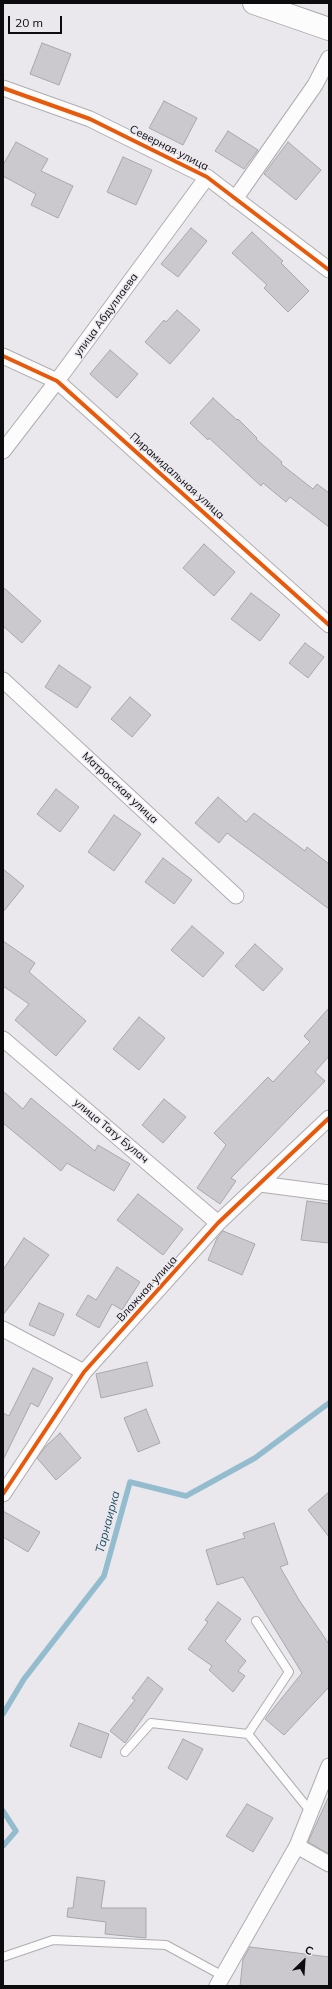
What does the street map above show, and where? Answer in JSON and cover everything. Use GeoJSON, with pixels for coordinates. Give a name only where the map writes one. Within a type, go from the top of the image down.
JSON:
{"type":"FeatureCollection","features":[{"type":"Feature","properties":{"kind":"main road"},"geometry":{"type":"LineString","coordinates":[[254,3],[329,29]]}},
{"type":"Feature","properties":{"kind":"street"},"geometry":{"type":"LineString","coordinates":[[235,199],[315,85],[329,58]]}},
{"type":"Feature","properties":{"kind":"street","name":"Северная улица"},"geometry":{"type":"LineString","coordinates":[[3,88],[90,119],[207,177],[329,270]]}},
{"type":"Feature","properties":{"kind":"street","name":"улица Абдуллаева"},"geometry":{"type":"LineString","coordinates":[[3,451],[57,381],[207,177]]}},
{"type":"Feature","properties":{"kind":"street","name":"Пирамидальная улица"},"geometry":{"type":"LineString","coordinates":[[3,356],[57,381],[329,625]]}},
{"type":"Feature","properties":{"kind":"street","name":"Матросская улица"},"geometry":{"type":"LineString","coordinates":[[3,680],[236,896]]}},
{"type":"Feature","properties":{"kind":"street","name":"улица Тату Булач"},"geometry":{"type":"LineString","coordinates":[[3,1040],[218,1223]]}},
{"type":"Feature","properties":{"kind":"street","name":"Влажная улица"},"geometry":{"type":"LineString","coordinates":[[3,1494],[84,1372],[218,1223],[329,1118]]}},
{"type":"Feature","properties":{"kind":"street"},"geometry":{"type":"LineString","coordinates":[[260,1184],[329,1194]]}},
{"type":"Feature","properties":{"kind":"street"},"geometry":{"type":"LineString","coordinates":[[3,1329],[84,1372]]}},
{"type":"Feature","properties":{"kind":"street"},"geometry":{"type":"LineString","coordinates":[[220,1981],[297,1846],[329,1766]]}},
{"type":"Feature","properties":{"kind":"street"},"geometry":{"type":"LineString","coordinates":[[297,1846],[329,1864]]}},
{"type":"Feature","properties":{"kind":"lane"},"geometry":{"type":"LineString","coordinates":[[248,1734],[289,1672],[256,1621]]}},
{"type":"Feature","properties":{"kind":"lane"},"geometry":{"type":"LineString","coordinates":[[125,1752],[151,1723],[248,1734],[311,1812]]}},
{"type":"Feature","properties":{"kind":"lane"},"geometry":{"type":"LineString","coordinates":[[3,1957],[53,1940],[166,1945],[220,1981]]}},
{"type":"Feature","properties":{"kind":"building"},"geometry":{"type":"Polygon","coordinates":[[[42,43],[71,54],[59,85],[30,74],[42,43]]]}},
{"type":"Feature","properties":{"kind":"building"},"geometry":{"type":"Polygon","coordinates":[[[164,101],[197,118],[183,145],[149,128],[164,101]]]}},
{"type":"Feature","properties":{"kind":"building"},"geometry":{"type":"Polygon","coordinates":[[[228,131],[258,150],[244,169],[215,151],[228,131]]]}},
{"type":"Feature","properties":{"kind":"building"},"geometry":{"type":"Polygon","coordinates":[[[16,142],[48,159],[41,171],[73,186],[58,218],[31,205],[36,194],[3,176],[3,165],[16,142]]]}},
{"type":"Feature","properties":{"kind":"building"},"geometry":{"type":"Polygon","coordinates":[[[288,142],[321,170],[296,200],[264,174],[288,142]]]}},
{"type":"Feature","properties":{"kind":"building"},"geometry":{"type":"Polygon","coordinates":[[[123,157],[152,170],[136,205],[107,192],[123,157]]]}},
{"type":"Feature","properties":{"kind":"building"},"geometry":{"type":"Polygon","coordinates":[[[191,228],[207,241],[178,277],[161,264],[191,228]]]}},
{"type":"Feature","properties":{"kind":"building"},"geometry":{"type":"Polygon","coordinates":[[[252,232],[283,261],[281,263],[309,291],[288,312],[264,288],[267,285],[232,253],[252,232]]]}},
{"type":"Feature","properties":{"kind":"building"},"geometry":{"type":"Polygon","coordinates":[[[177,310],[200,330],[170,364],[145,342],[164,320],[166,322],[177,310]]]}},
{"type":"Feature","properties":{"kind":"building"},"geometry":{"type":"Polygon","coordinates":[[[110,350],[138,374],[117,398],[90,374],[110,350]]]}},
{"type":"Feature","properties":{"kind":"building"},"geometry":{"type":"Polygon","coordinates":[[[213,398],[237,420],[238,419],[257,438],[256,439],[282,462],[281,464],[313,489],[317,484],[329,493],[329,527],[290,497],[286,502],[263,483],[261,486],[209,438],[208,440],[190,423],[213,398]]]}},
{"type":"Feature","properties":{"kind":"building"},"geometry":{"type":"Polygon","coordinates":[[[204,544],[235,572],[214,596],[183,568],[204,544]]]}},
{"type":"Feature","properties":{"kind":"building"},"geometry":{"type":"Polygon","coordinates":[[[3,587],[41,621],[22,643],[3,626],[3,587]]]}},
{"type":"Feature","properties":{"kind":"building"},"geometry":{"type":"Polygon","coordinates":[[[251,593],[280,615],[260,641],[231,619],[251,593]]]}},
{"type":"Feature","properties":{"kind":"building"},"geometry":{"type":"Polygon","coordinates":[[[305,643],[324,657],[308,678],[289,663],[305,643]]]}},
{"type":"Feature","properties":{"kind":"building"},"geometry":{"type":"Polygon","coordinates":[[[59,665],[91,687],[77,708],[45,687],[59,665]]]}},
{"type":"Feature","properties":{"kind":"building"},"geometry":{"type":"Polygon","coordinates":[[[130,697],[151,715],[132,737],[111,719],[130,697]]]}},
{"type":"Feature","properties":{"kind":"building"},"geometry":{"type":"Polygon","coordinates":[[[56,789],[79,807],[60,832],[37,814],[56,789]]]}},
{"type":"Feature","properties":{"kind":"building"},"geometry":{"type":"Polygon","coordinates":[[[218,797],[246,822],[254,813],[305,851],[307,847],[329,864],[329,909],[227,833],[219,843],[195,823],[218,797]]]}},
{"type":"Feature","properties":{"kind":"building"},"geometry":{"type":"Polygon","coordinates":[[[114,815],[141,834],[114,871],[88,852],[114,815]]]}},
{"type":"Feature","properties":{"kind":"building"},"geometry":{"type":"Polygon","coordinates":[[[163,858],[192,880],[174,904],[145,882],[163,858]]]}},
{"type":"Feature","properties":{"kind":"building"},"geometry":{"type":"Polygon","coordinates":[[[3,869],[24,886],[3,912],[3,869]]]}},
{"type":"Feature","properties":{"kind":"building"},"geometry":{"type":"Polygon","coordinates":[[[192,926],[224,953],[203,977],[171,950],[192,926]]]}},
{"type":"Feature","properties":{"kind":"building"},"geometry":{"type":"Polygon","coordinates":[[[3,941],[35,963],[29,972],[86,1021],[56,1056],[15,1020],[29,1004],[3,986],[3,941]]]}},
{"type":"Feature","properties":{"kind":"building"},"geometry":{"type":"Polygon","coordinates":[[[255,944],[283,969],[263,991],[235,966],[255,944]]]}},
{"type":"Feature","properties":{"kind":"building"},"geometry":{"type":"Polygon","coordinates":[[[329,1008],[329,1056],[315,1072],[325,1081],[231,1178],[236,1181],[220,1204],[197,1188],[226,1145],[214,1133],[268,1077],[273,1082],[310,1042],[304,1036],[329,1008]]]}},
{"type":"Feature","properties":{"kind":"building"},"geometry":{"type":"Polygon","coordinates":[[[139,1017],[165,1038],[139,1070],[113,1049],[139,1017]]]}},
{"type":"Feature","properties":{"kind":"building"},"geometry":{"type":"Polygon","coordinates":[[[3,1091],[23,1109],[31,1098],[95,1151],[98,1145],[130,1164],[114,1191],[67,1163],[61,1171],[3,1123],[3,1091]]]}},
{"type":"Feature","properties":{"kind":"building"},"geometry":{"type":"Polygon","coordinates":[[[164,1099],[186,1117],[163,1143],[142,1125],[164,1099]]]}},
{"type":"Feature","properties":{"kind":"building"},"geometry":{"type":"Polygon","coordinates":[[[138,1194],[183,1229],[163,1255],[117,1220],[138,1194]]]}},
{"type":"Feature","properties":{"kind":"building"},"geometry":{"type":"Polygon","coordinates":[[[307,1201],[329,1204],[329,1243],[301,1240],[307,1201]]]}},
{"type":"Feature","properties":{"kind":"building"},"geometry":{"type":"Polygon","coordinates":[[[223,1231],[255,1244],[242,1275],[208,1260],[217,1238],[223,1231]]]}},
{"type":"Feature","properties":{"kind":"building"},"geometry":{"type":"Polygon","coordinates":[[[24,1238],[49,1255],[3,1315],[3,1270],[24,1238]]]}},
{"type":"Feature","properties":{"kind":"building"},"geometry":{"type":"Polygon","coordinates":[[[117,1267],[140,1282],[122,1310],[112,1304],[99,1328],[76,1315],[88,1295],[96,1300],[117,1267]]]}},
{"type":"Feature","properties":{"kind":"building"},"geometry":{"type":"Polygon","coordinates":[[[39,1303],[64,1314],[54,1336],[29,1325],[39,1303]]]}},
{"type":"Feature","properties":{"kind":"building"},"geometry":{"type":"Polygon","coordinates":[[[147,1362],[153,1386],[101,1398],[96,1374],[147,1362]]]}},
{"type":"Feature","properties":{"kind":"building"},"geometry":{"type":"Polygon","coordinates":[[[33,1368],[53,1378],[38,1407],[31,1403],[3,1460],[3,1413],[9,1416],[33,1368]]]}},
{"type":"Feature","properties":{"kind":"building"},"geometry":{"type":"Polygon","coordinates":[[[146,1409],[160,1443],[138,1452],[124,1418],[146,1409]]]}},
{"type":"Feature","properties":{"kind":"building"},"geometry":{"type":"Polygon","coordinates":[[[60,1433],[81,1458],[56,1480],[37,1458],[46,1446],[60,1433]]]}},
{"type":"Feature","properties":{"kind":"building"},"geometry":{"type":"Polygon","coordinates":[[[329,1492],[329,1537],[308,1510],[329,1492]]]}},
{"type":"Feature","properties":{"kind":"building"},"geometry":{"type":"Polygon","coordinates":[[[3,1511],[40,1532],[28,1552],[3,1537],[3,1511]]]}},
{"type":"Feature","properties":{"kind":"building"},"geometry":{"type":"Polygon","coordinates":[[[274,1523],[288,1564],[280,1567],[299,1600],[329,1644],[329,1687],[284,1735],[265,1719],[302,1673],[243,1577],[217,1585],[206,1550],[245,1538],[243,1533],[274,1523]]]}},
{"type":"Feature","properties":{"kind":"building"},"geometry":{"type":"Polygon","coordinates":[[[218,1602],[241,1619],[225,1641],[246,1661],[238,1671],[245,1676],[233,1692],[209,1670],[212,1666],[188,1649],[208,1622],[205,1620],[218,1602]]]}},
{"type":"Feature","properties":{"kind":"building"},"geometry":{"type":"Polygon","coordinates":[[[148,1677],[163,1689],[125,1743],[110,1731],[135,1700],[132,1698],[148,1677]]]}},
{"type":"Feature","properties":{"kind":"building"},"geometry":{"type":"Polygon","coordinates":[[[79,1723],[109,1734],[101,1758],[70,1746],[79,1723]]]}},
{"type":"Feature","properties":{"kind":"building"},"geometry":{"type":"Polygon","coordinates":[[[183,1739],[203,1749],[187,1780],[168,1768],[183,1739]]]}},
{"type":"Feature","properties":{"kind":"building"},"geometry":{"type":"Polygon","coordinates":[[[329,1796],[329,1854],[308,1842],[329,1796]]]}},
{"type":"Feature","properties":{"kind":"building"},"geometry":{"type":"Polygon","coordinates":[[[247,1804],[273,1818],[253,1852],[226,1836],[247,1804]]]}},
{"type":"Feature","properties":{"kind":"building"},"geometry":{"type":"Polygon","coordinates":[[[77,1877],[105,1881],[101,1908],[146,1908],[146,1938],[105,1934],[106,1922],[67,1917],[68,1908],[73,1908],[77,1877]]]}},
{"type":"Feature","properties":{"kind":"building"},"geometry":{"type":"Polygon","coordinates":[[[250,1947],[329,1957],[329,1986],[240,1986],[243,1959],[250,1947]]]}},
{"type":"Feature","properties":{"kind":"waterway","name":"Тарнаирка"},"geometry":{"type":"LineString","coordinates":[[3,1714],[24,1679],[104,1576],[130,1482],[186,1496],[255,1458],[329,1403]]}},
{"type":"Feature","properties":{"kind":"waterway","name":"Тарнаирка"},"geometry":{"type":"LineString","coordinates":[[3,1811],[16,1831],[3,1846]]}},
{"type":"Feature","properties":{"kind":"cycle path"},"geometry":{"type":"LineString","coordinates":[[3,88],[90,119],[207,177],[329,270]]}},
{"type":"Feature","properties":{"kind":"cycle path"},"geometry":{"type":"LineString","coordinates":[[3,356],[57,381],[329,625]]}},
{"type":"Feature","properties":{"kind":"cycle path"},"geometry":{"type":"LineString","coordinates":[[3,1494],[84,1372],[218,1223],[329,1118]]}}]}
